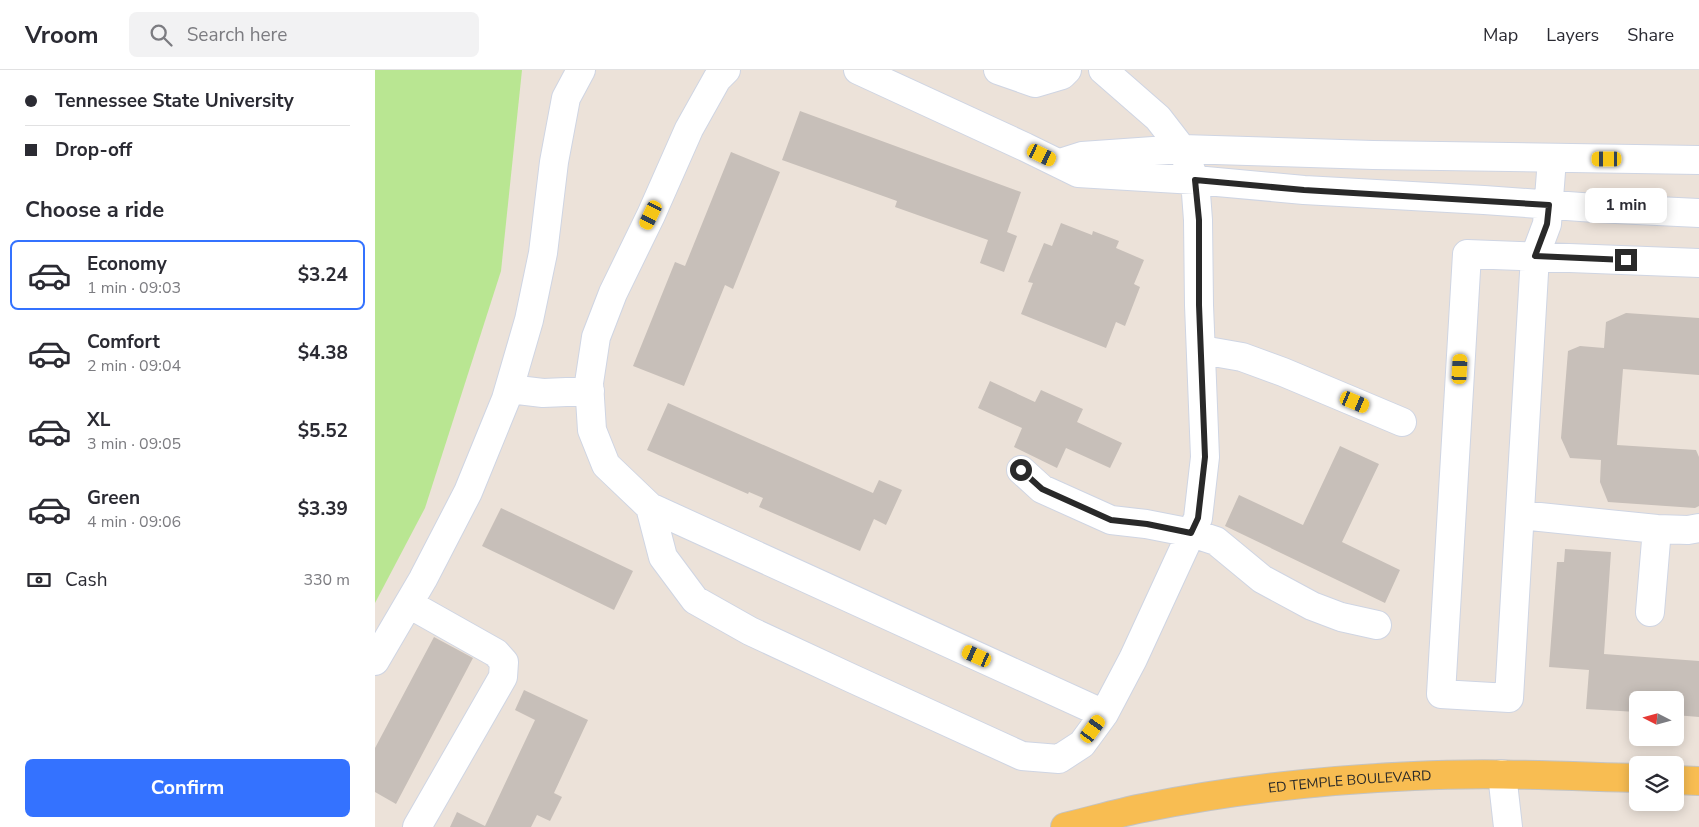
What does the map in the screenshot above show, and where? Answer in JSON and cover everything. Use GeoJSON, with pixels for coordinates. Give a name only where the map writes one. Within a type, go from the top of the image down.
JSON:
{"type":"FeatureCollection","features":[{"type":"Feature","properties":{"kind":"main road","name":"ED TEMPLE BOULEVARD"},"geometry":{"type":"LineString","coordinates":[[1065,827],[1142,808],[1239,792],[1341,781],[1414,776],[1502,774],[1629,778]]}},
{"type":"Feature","properties":{"kind":"main road"},"geometry":{"type":"LineString","coordinates":[[1684,780],[1699,780]]}},
{"type":"Feature","properties":{"kind":"lane"},"geometry":{"type":"LineString","coordinates":[[375,661],[409,604],[468,492],[506,399],[529,320],[543,253],[554,162],[566,98],[581,70]]}},
{"type":"Feature","properties":{"kind":"lane"},"geometry":{"type":"LineString","coordinates":[[726,70],[717,79],[689,129],[651,215],[613,292],[596,337],[589,383],[592,430],[606,465],[651,507],[1104,714]]}},
{"type":"Feature","properties":{"kind":"lane"},"geometry":{"type":"LineString","coordinates":[[859,70],[1078,173],[1195,180],[1304,190],[1699,212]]}},
{"type":"Feature","properties":{"kind":"lane"},"geometry":{"type":"LineString","coordinates":[[998,70],[1035,83],[1062,75],[1067,70]]}},
{"type":"Feature","properties":{"kind":"lane"},"geometry":{"type":"LineString","coordinates":[[651,507],[663,557],[695,600],[750,631],[1022,756],[1059,760],[1082,744],[1104,714],[1133,659],[1198,518],[1205,457],[1199,305],[1199,220],[1195,180],[1181,149],[1158,118],[1103,70]]}},
{"type":"Feature","properties":{"kind":"lane"},"geometry":{"type":"LineString","coordinates":[[1059,163],[1082,156],[1181,149],[1552,159],[1699,160]]}},
{"type":"Feature","properties":{"kind":"lane"},"geometry":{"type":"LineString","coordinates":[[1552,159],[1547,224],[1535,256],[1509,698],[1441,694],[1467,254],[1535,256],[1699,263]]}},
{"type":"Feature","properties":{"kind":"lane"},"geometry":{"type":"LineString","coordinates":[[1201,350],[1242,357],[1283,372],[1402,422]]}},
{"type":"Feature","properties":{"kind":"lane"},"geometry":{"type":"LineString","coordinates":[[509,389],[543,393],[590,391]]}},
{"type":"Feature","properties":{"kind":"lane"},"geometry":{"type":"LineString","coordinates":[[1021,470],[1042,489],[1111,520],[1147,524],[1191,533],[1216,541],[1262,579],[1311,606],[1341,617],[1377,624]]}},
{"type":"Feature","properties":{"kind":"lane"},"geometry":{"type":"LineString","coordinates":[[1519,515],[1657,530],[1699,528]]}},
{"type":"Feature","properties":{"kind":"lane"},"geometry":{"type":"LineString","coordinates":[[1650,612],[1657,530]]}},
{"type":"Feature","properties":{"kind":"lane"},"geometry":{"type":"LineString","coordinates":[[409,604],[496,653],[504,662],[503,677],[417,827]]}},
{"type":"Feature","properties":{"kind":"lane"},"geometry":{"type":"LineString","coordinates":[[1502,774],[1508,827]]}},
{"type":"Feature","properties":{"kind":"green space"},"geometry":{"type":"Polygon","coordinates":[[[375,70],[522,70],[501,271],[425,508],[375,603],[375,70]]]}},
{"type":"Feature","properties":{"kind":"building"},"geometry":{"type":"Polygon","coordinates":[[[800,111],[1021,192],[1007,232],[1017,236],[1004,272],[980,263],[988,240],[895,207],[897,201],[782,160],[800,111]]]}},
{"type":"Feature","properties":{"kind":"building"},"geometry":{"type":"Polygon","coordinates":[[[731,152],[780,172],[733,289],[725,285],[684,386],[633,366],[675,262],[685,266],[731,152]]]}},
{"type":"Feature","properties":{"kind":"building"},"geometry":{"type":"Polygon","coordinates":[[[1061,223],[1092,235],[1093,231],[1119,241],[1116,248],[1144,260],[1134,284],[1140,287],[1125,326],[1116,322],[1106,348],[1021,314],[1033,283],[1028,282],[1044,243],[1052,246],[1061,223]]]}},
{"type":"Feature","properties":{"kind":"building"},"geometry":{"type":"Polygon","coordinates":[[[1626,313],[1699,318],[1699,375],[1623,369],[1617,445],[1696,450],[1699,457],[1699,506],[1695,508],[1608,502],[1600,482],[1601,460],[1570,458],[1561,438],[1568,351],[1580,346],[1604,348],[1606,322],[1626,313]]]}},
{"type":"Feature","properties":{"kind":"building"},"geometry":{"type":"Polygon","coordinates":[[[990,381],[1035,402],[1041,390],[1083,409],[1077,422],[1122,443],[1110,468],[1066,448],[1057,468],[1014,447],[1022,428],[978,408],[990,381]]]}},
{"type":"Feature","properties":{"kind":"building"},"geometry":{"type":"Polygon","coordinates":[[[668,403],[873,493],[879,480],[902,490],[886,525],[874,519],[860,551],[759,507],[763,498],[749,492],[748,494],[647,450],[668,403]]]}},
{"type":"Feature","properties":{"kind":"building"},"geometry":{"type":"Polygon","coordinates":[[[1340,446],[1379,464],[1342,542],[1400,570],[1385,603],[1225,526],[1239,495],[1303,525],[1340,446]]]}},
{"type":"Feature","properties":{"kind":"building"},"geometry":{"type":"Polygon","coordinates":[[[501,508],[633,571],[614,610],[482,546],[501,508]]]}},
{"type":"Feature","properties":{"kind":"building"},"geometry":{"type":"Polygon","coordinates":[[[1565,549],[1611,552],[1604,654],[1699,661],[1699,717],[1684,716],[1684,691],[1629,691],[1629,712],[1586,709],[1589,670],[1549,667],[1557,562],[1564,562],[1565,549]]]}},
{"type":"Feature","properties":{"kind":"building"},"geometry":{"type":"Polygon","coordinates":[[[434,637],[473,658],[396,804],[375,792],[375,748],[434,637]]]}},
{"type":"Feature","properties":{"kind":"building"},"geometry":{"type":"Polygon","coordinates":[[[524,690],[588,720],[554,793],[562,797],[550,821],[537,815],[531,827],[450,827],[457,812],[485,826],[535,720],[515,710],[524,690]]]}},
{"type":"Feature","properties":{"kind":"route"},"geometry":{"type":"LineString","coordinates":[[1021,470],[1042,489],[1111,520],[1147,524],[1191,533],[1198,518],[1205,457],[1199,305],[1199,220],[1195,180],[1304,190],[1549,205],[1547,224],[1535,256],[1626,260]]}}]}
